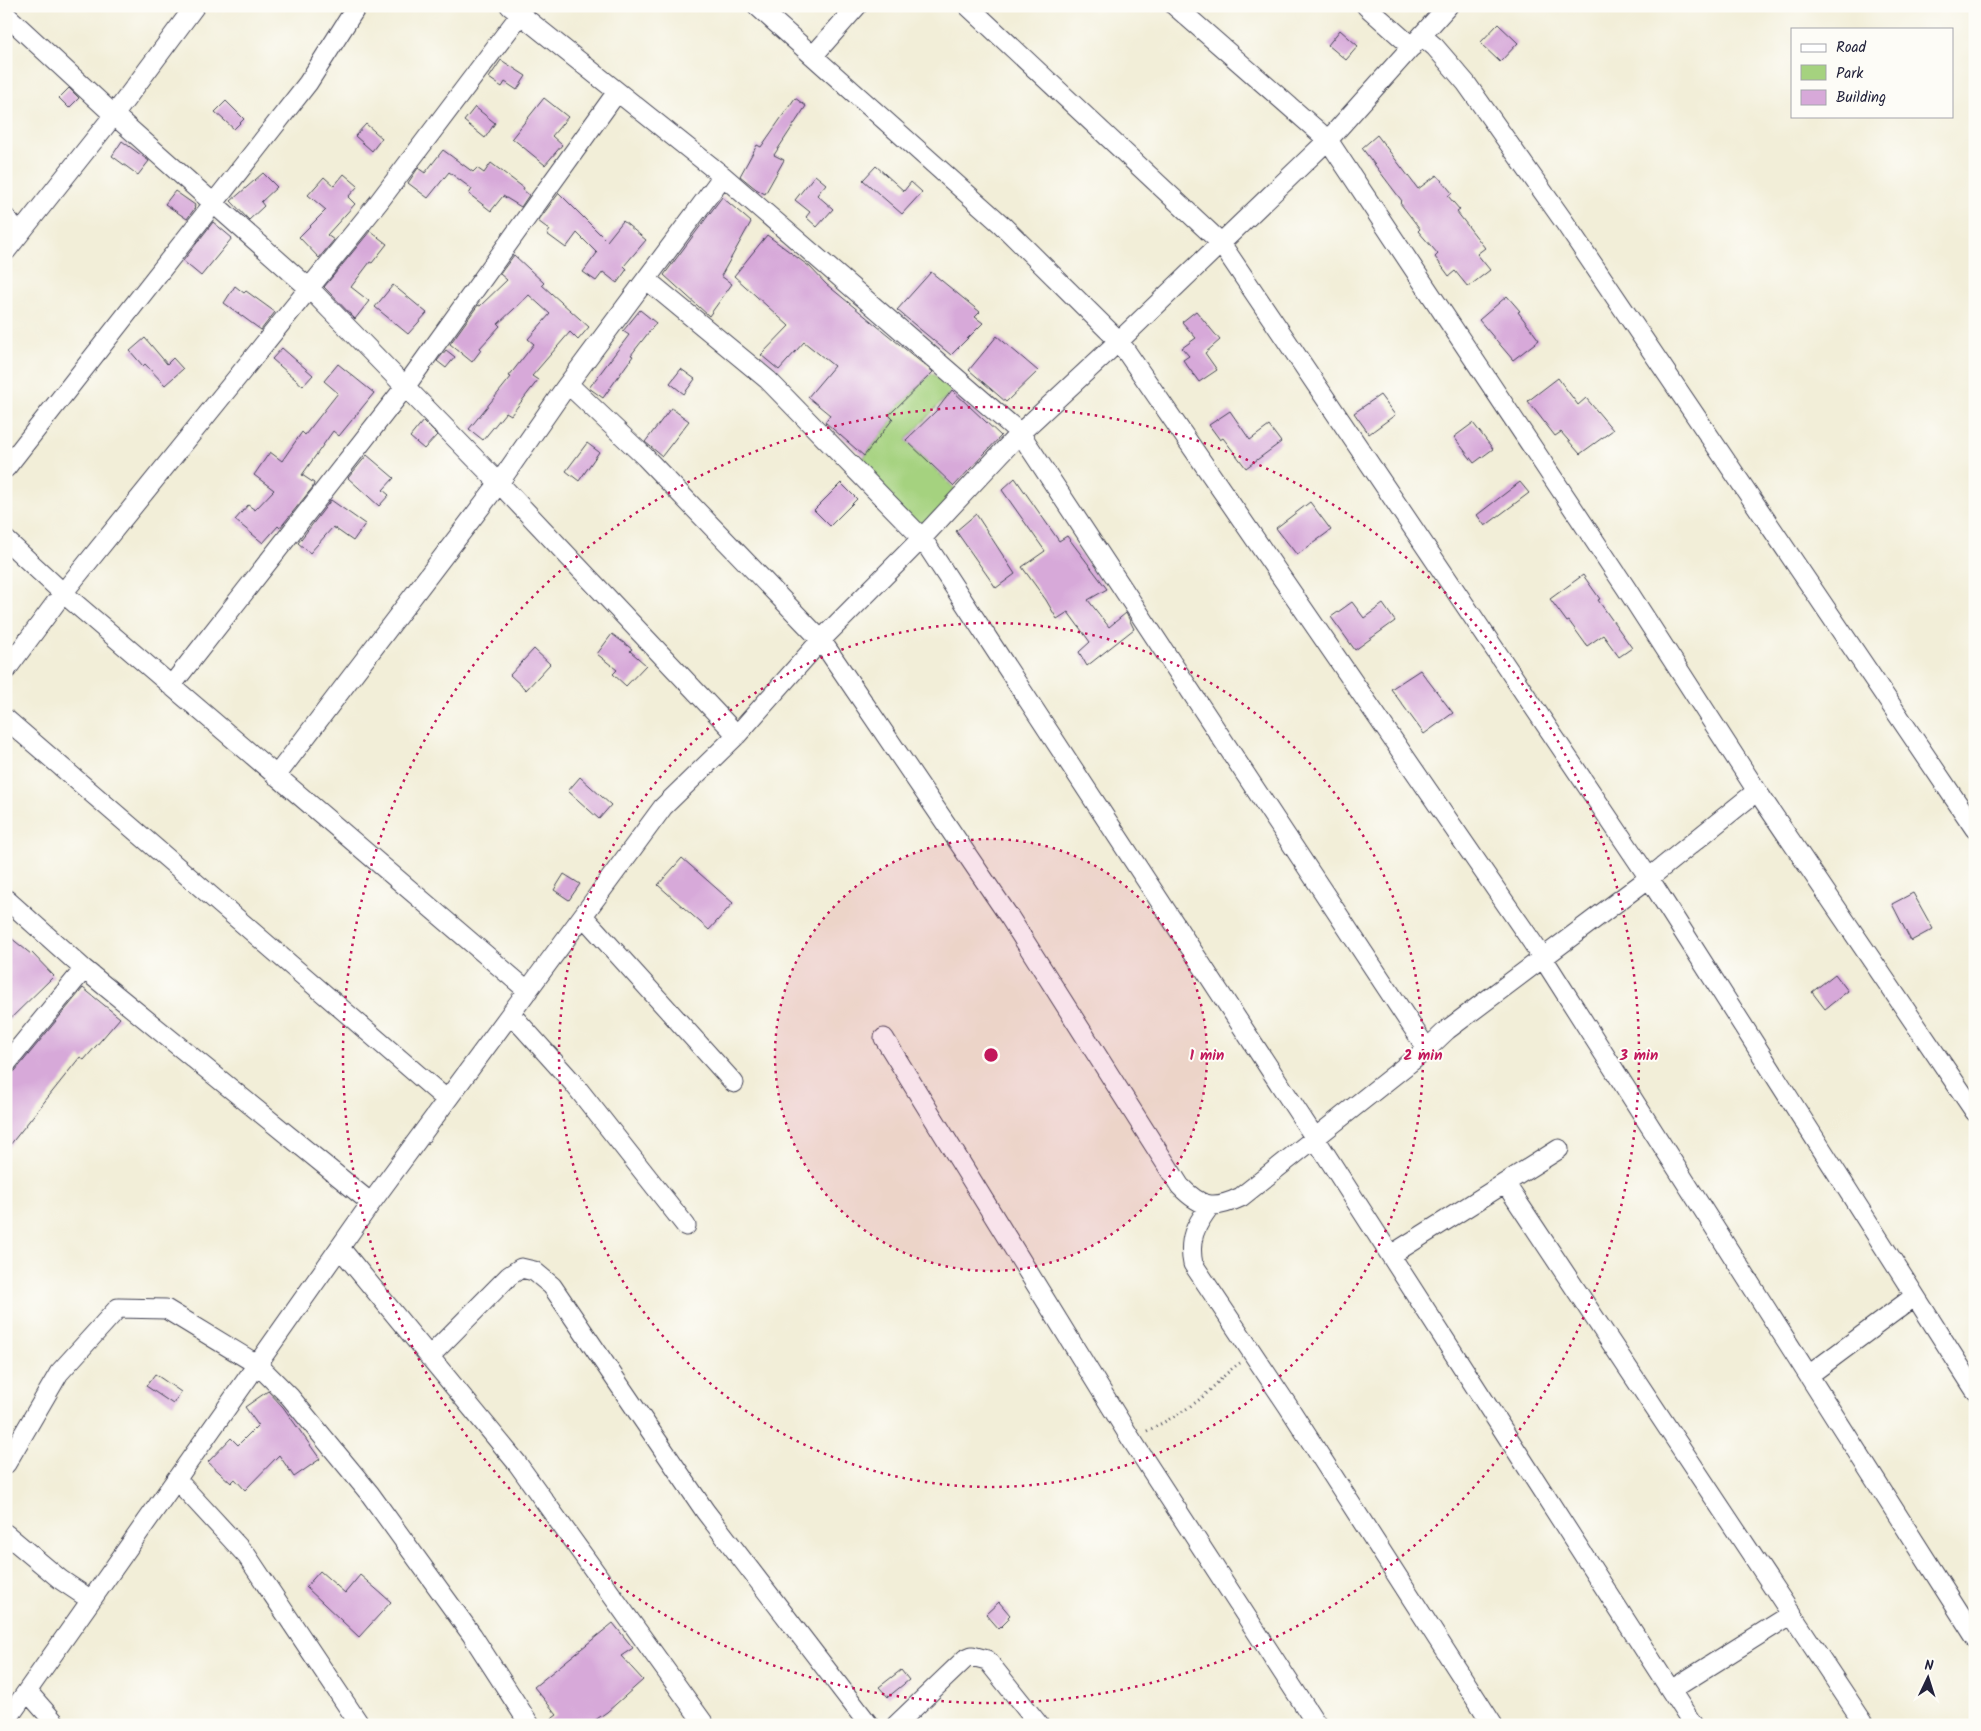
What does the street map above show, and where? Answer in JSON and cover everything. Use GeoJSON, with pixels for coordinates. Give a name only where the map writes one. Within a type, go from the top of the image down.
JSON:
{"type":"FeatureCollection","features":[{"type":"Feature","properties":{"kind":"street"},"geometry":{"type":"LineString","coordinates":[[6,251],[114,115],[195,6]]}},
{"type":"Feature","properties":{"kind":"street"},"geometry":{"type":"LineString","coordinates":[[6,468],[308,84],[357,6]]}},
{"type":"Feature","properties":{"kind":"street"},"geometry":{"type":"LineString","coordinates":[[757,6],[1002,225],[1119,341],[1543,958],[1975,1637]]}},
{"type":"Feature","properties":{"kind":"street"},"geometry":{"type":"LineString","coordinates":[[813,56],[857,6]]}},
{"type":"Feature","properties":{"kind":"street"},"geometry":{"type":"LineString","coordinates":[[968,6],[1220,242],[1649,878],[1975,1390]]}},
{"type":"Feature","properties":{"kind":"street"},"geometry":{"type":"LineString","coordinates":[[1175,6],[1328,140],[1626,588],[1757,791],[1975,1112]]}},
{"type":"Feature","properties":{"kind":"street"},"geometry":{"type":"LineString","coordinates":[[1366,6],[1417,42],[1434,47],[1466,83],[1565,223],[1975,829]]}},
{"type":"Feature","properties":{"kind":"street"},"geometry":{"type":"LineString","coordinates":[[6,1721],[371,1203],[663,807],[737,735],[821,640],[922,538],[1020,433],[1119,341],[1328,140],[1448,6]]}},
{"type":"Feature","properties":{"kind":"street"},"geometry":{"type":"LineString","coordinates":[[6,670],[64,593],[378,203],[515,10],[723,176],[1020,433],[1427,1049]]}},
{"type":"Feature","properties":{"kind":"street"},"geometry":{"type":"LineString","coordinates":[[6,15],[114,115],[310,289],[499,483],[737,735]]}},
{"type":"Feature","properties":{"kind":"street"},"geometry":{"type":"LineString","coordinates":[[171,686],[405,387],[617,92]]}},
{"type":"Feature","properties":{"kind":"street"},"geometry":{"type":"LineString","coordinates":[[276,776],[499,483],[568,384],[723,176]]}},
{"type":"Feature","properties":{"kind":"street"},"geometry":{"type":"LineString","coordinates":[[6,218],[20,234]]}},
{"type":"Feature","properties":{"kind":"street"},"geometry":{"type":"LineString","coordinates":[[647,280],[768,380],[922,538],[1315,1138],[1693,1725]]}},
{"type":"Feature","properties":{"kind":"street"},"geometry":{"type":"LineString","coordinates":[[568,384],[645,458],[821,640],[1010,918],[1180,1186],[1190,1197],[1199,1203],[1210,1206],[1225,1204],[1240,1197],[1427,1049],[1447,1030],[1649,878],[1757,791]]}},
{"type":"Feature","properties":{"kind":"street"},"geometry":{"type":"LineString","coordinates":[[6,540],[171,686],[528,991]]}},
{"type":"Feature","properties":{"kind":"street"},"geometry":{"type":"LineString","coordinates":[[6,719],[447,1100]]}},
{"type":"Feature","properties":{"kind":"street"},"geometry":{"type":"LineString","coordinates":[[6,900],[84,969],[371,1203]]}},
{"type":"Feature","properties":{"kind":"street"},"geometry":{"type":"LineString","coordinates":[[583,916],[734,1083]]}},
{"type":"Feature","properties":{"kind":"street"},"geometry":{"type":"LineString","coordinates":[[6,1064],[84,969]]}},
{"type":"Feature","properties":{"kind":"street"},"geometry":{"type":"LineString","coordinates":[[510,1014],[574,1084],[686,1226]]}},
{"type":"Feature","properties":{"kind":"street"},"geometry":{"type":"LineString","coordinates":[[884,1038],[1131,1439],[1317,1725]]}},
{"type":"Feature","properties":{"kind":"street"},"geometry":{"type":"LineString","coordinates":[[1391,1256],[1559,1149]]}},
{"type":"Feature","properties":{"kind":"street"},"geometry":{"type":"LineString","coordinates":[[1505,1183],[1865,1725]]}},
{"type":"Feature","properties":{"kind":"street"},"geometry":{"type":"LineString","coordinates":[[1210,1206],[1199,1220],[1190,1245],[1193,1264],[1493,1725]]}},
{"type":"Feature","properties":{"kind":"street"},"geometry":{"type":"LineString","coordinates":[[340,1248],[517,1463],[704,1725]]}},
{"type":"Feature","properties":{"kind":"street"},"geometry":{"type":"LineString","coordinates":[[430,1357],[509,1276],[521,1268],[534,1271],[552,1286],[705,1511],[869,1725]]}},
{"type":"Feature","properties":{"kind":"street"},"geometry":{"type":"LineString","coordinates":[[1809,1375],[1915,1296]]}},
{"type":"Feature","properties":{"kind":"street"},"geometry":{"type":"LineString","coordinates":[[6,1464],[59,1373],[118,1308],[166,1309],[258,1365],[290,1398],[370,1494],[472,1635],[530,1725]]}},
{"type":"Feature","properties":{"kind":"street"},"geometry":{"type":"LineString","coordinates":[[176,1479],[247,1556],[360,1725]]}},
{"type":"Feature","properties":{"kind":"street"},"geometry":{"type":"LineString","coordinates":[[6,1534],[61,1580],[91,1600]]}},
{"type":"Feature","properties":{"kind":"street"},"geometry":{"type":"LineString","coordinates":[[1670,1690],[1792,1614]]}},
{"type":"Feature","properties":{"kind":"street"},"geometry":{"type":"LineString","coordinates":[[896,1725],[965,1659],[972,1656],[987,1660],[1039,1725]]}},
{"type":"Feature","properties":{"kind":"street"},"geometry":{"type":"LineString","coordinates":[[27,1691],[57,1725]]}},
{"type":"Feature","properties":{"kind":"path"},"geometry":{"type":"LineString","coordinates":[[1131,1439],[1176,1416],[1207,1393],[1227,1372],[1254,1355]]}},
{"type":"Feature","properties":{"kind":"green space"},"geometry":{"type":"Polygon","coordinates":[[[932,373],[952,391],[906,440],[960,494],[922,538],[855,469],[893,419],[891,414],[932,373]]]}},
{"type":"Feature","properties":{"kind":"building"},"geometry":{"type":"Polygon","coordinates":[[[1498,24],[1518,43],[1500,62],[1480,43],[1498,24]]]}},
{"type":"Feature","properties":{"kind":"building"},"geometry":{"type":"Polygon","coordinates":[[[1340,30],[1358,46],[1346,60],[1328,45],[1340,30]]]}},
{"type":"Feature","properties":{"kind":"building"},"geometry":{"type":"Polygon","coordinates":[[[501,60],[526,76],[517,90],[505,82],[502,87],[489,78],[501,60]]]}},
{"type":"Feature","properties":{"kind":"building"},"geometry":{"type":"Polygon","coordinates":[[[69,88],[79,98],[69,108],[59,98],[69,88]]]}},
{"type":"Feature","properties":{"kind":"building"},"geometry":{"type":"Polygon","coordinates":[[[544,98],[568,117],[552,136],[562,145],[545,165],[512,138],[544,98]]]}},
{"type":"Feature","properties":{"kind":"building"},"geometry":{"type":"Polygon","coordinates":[[[795,98],[806,106],[774,155],[784,160],[765,194],[740,176],[757,145],[761,147],[795,98]]]}},
{"type":"Feature","properties":{"kind":"building"},"geometry":{"type":"Polygon","coordinates":[[[226,101],[244,119],[234,129],[215,112],[226,101]]]}},
{"type":"Feature","properties":{"kind":"building"},"geometry":{"type":"Polygon","coordinates":[[[475,107],[495,123],[485,138],[464,121],[475,107]]]}},
{"type":"Feature","properties":{"kind":"building"},"geometry":{"type":"Polygon","coordinates":[[[366,124],[382,138],[372,151],[355,136],[366,124]]]}},
{"type":"Feature","properties":{"kind":"building"},"geometry":{"type":"Polygon","coordinates":[[[1377,135],[1418,189],[1437,175],[1452,193],[1448,196],[1460,210],[1457,212],[1485,248],[1477,254],[1490,270],[1468,287],[1455,271],[1449,276],[1435,257],[1438,254],[1418,231],[1420,229],[1400,203],[1402,201],[1362,148],[1377,135]]]}},
{"type":"Feature","properties":{"kind":"building"},"geometry":{"type":"Polygon","coordinates":[[[122,141],[149,161],[138,175],[112,156],[122,141]]]}},
{"type":"Feature","properties":{"kind":"building"},"geometry":{"type":"Polygon","coordinates":[[[443,150],[473,172],[477,168],[484,173],[491,163],[524,188],[523,190],[529,195],[521,207],[503,196],[491,211],[469,194],[472,189],[449,172],[428,198],[408,183],[418,168],[425,173],[443,150]]]}},
{"type":"Feature","properties":{"kind":"building"},"geometry":{"type":"Polygon","coordinates":[[[876,166],[904,191],[911,182],[922,192],[902,214],[863,180],[876,166]]]}},
{"type":"Feature","properties":{"kind":"building"},"geometry":{"type":"Polygon","coordinates":[[[263,173],[277,187],[261,202],[264,206],[249,220],[231,201],[263,173]]]}},
{"type":"Feature","properties":{"kind":"building"},"geometry":{"type":"Polygon","coordinates":[[[344,174],[358,186],[348,197],[355,204],[327,235],[334,240],[319,258],[299,237],[326,210],[308,195],[324,177],[334,186],[344,174]]]}},
{"type":"Feature","properties":{"kind":"building"},"geometry":{"type":"Polygon","coordinates":[[[815,175],[826,184],[817,195],[833,209],[817,227],[806,217],[810,212],[795,200],[815,175]]]}},
{"type":"Feature","properties":{"kind":"building"},"geometry":{"type":"Polygon","coordinates":[[[175,191],[195,205],[187,219],[165,204],[175,191]]]}},
{"type":"Feature","properties":{"kind":"building"},"geometry":{"type":"Polygon","coordinates":[[[559,193],[607,241],[623,221],[646,240],[624,266],[627,269],[617,283],[603,272],[596,281],[583,272],[597,253],[577,233],[566,248],[547,234],[550,230],[538,221],[559,193]]]}},
{"type":"Feature","properties":{"kind":"building"},"geometry":{"type":"Polygon","coordinates":[[[722,197],[751,222],[721,276],[732,284],[709,316],[664,275],[722,197]]]}},
{"type":"Feature","properties":{"kind":"building"},"geometry":{"type":"Polygon","coordinates":[[[213,222],[232,238],[201,276],[183,261],[213,222]]]}},
{"type":"Feature","properties":{"kind":"building"},"geometry":{"type":"Polygon","coordinates":[[[370,231],[387,244],[351,287],[369,301],[355,319],[324,287],[370,231]]]}},
{"type":"Feature","properties":{"kind":"building"},"geometry":{"type":"Polygon","coordinates":[[[767,235],[810,267],[826,284],[933,372],[889,415],[893,419],[864,456],[825,422],[830,415],[808,397],[834,366],[804,342],[779,370],[761,355],[789,326],[734,276],[767,235]]]}},
{"type":"Feature","properties":{"kind":"building"},"geometry":{"type":"Polygon","coordinates":[[[514,255],[544,283],[542,285],[589,327],[578,340],[570,332],[532,376],[538,380],[511,415],[506,412],[483,440],[469,429],[511,377],[509,376],[534,344],[528,339],[550,314],[529,295],[498,324],[500,326],[479,349],[481,350],[472,362],[450,344],[478,305],[480,306],[507,280],[500,274],[514,255]]]}},
{"type":"Feature","properties":{"kind":"building"},"geometry":{"type":"Polygon","coordinates":[[[931,272],[980,312],[975,317],[983,323],[951,355],[897,310],[931,272]]]}},
{"type":"Feature","properties":{"kind":"building"},"geometry":{"type":"Polygon","coordinates":[[[393,285],[427,313],[408,334],[375,307],[393,285]]]}},
{"type":"Feature","properties":{"kind":"building"},"geometry":{"type":"Polygon","coordinates":[[[235,286],[244,293],[246,291],[275,312],[261,330],[224,303],[235,286]]]}},
{"type":"Feature","properties":{"kind":"building"},"geometry":{"type":"Polygon","coordinates":[[[1507,296],[1520,311],[1518,312],[1539,340],[1513,360],[1479,320],[1507,296]]]}},
{"type":"Feature","properties":{"kind":"building"},"geometry":{"type":"Polygon","coordinates":[[[640,310],[656,323],[631,355],[633,356],[603,398],[589,388],[629,335],[623,331],[640,310]]]}},
{"type":"Feature","properties":{"kind":"building"},"geometry":{"type":"Polygon","coordinates":[[[1196,311],[1220,340],[1205,353],[1217,370],[1199,382],[1183,360],[1189,356],[1182,348],[1196,338],[1182,322],[1196,311]]]}},
{"type":"Feature","properties":{"kind":"building"},"geometry":{"type":"Polygon","coordinates":[[[997,336],[1038,371],[1006,402],[969,370],[997,336]]]}},
{"type":"Feature","properties":{"kind":"building"},"geometry":{"type":"Polygon","coordinates":[[[145,338],[167,364],[173,358],[183,369],[165,385],[145,364],[143,366],[130,351],[145,338]]]}},
{"type":"Feature","properties":{"kind":"building"},"geometry":{"type":"Polygon","coordinates":[[[282,348],[313,375],[303,386],[272,359],[282,348]]]}},
{"type":"Feature","properties":{"kind":"building"},"geometry":{"type":"Polygon","coordinates":[[[446,350],[455,357],[446,368],[437,361],[446,350]]]}},
{"type":"Feature","properties":{"kind":"building"},"geometry":{"type":"Polygon","coordinates":[[[338,364],[374,393],[339,436],[333,431],[302,475],[314,483],[313,487],[280,528],[278,526],[263,543],[235,520],[248,505],[255,510],[274,490],[254,475],[270,452],[282,461],[302,432],[305,435],[338,393],[324,381],[338,364]]]}},
{"type":"Feature","properties":{"kind":"building"},"geometry":{"type":"Polygon","coordinates":[[[681,369],[695,379],[684,394],[670,383],[681,369]]]}},
{"type":"Feature","properties":{"kind":"building"},"geometry":{"type":"Polygon","coordinates":[[[1558,378],[1578,405],[1586,398],[1613,430],[1580,454],[1561,432],[1555,436],[1528,401],[1558,378]]]}},
{"type":"Feature","properties":{"kind":"building"},"geometry":{"type":"Polygon","coordinates":[[[952,390],[1001,436],[954,486],[906,440],[936,411],[952,390]]]}},
{"type":"Feature","properties":{"kind":"building"},"geometry":{"type":"Polygon","coordinates":[[[1380,395],[1395,415],[1369,434],[1354,413],[1380,395]]]}},
{"type":"Feature","properties":{"kind":"building"},"geometry":{"type":"Polygon","coordinates":[[[671,408],[689,421],[662,456],[645,442],[671,408]]]}},
{"type":"Feature","properties":{"kind":"building"},"geometry":{"type":"Polygon","coordinates":[[[1230,411],[1250,440],[1269,426],[1281,442],[1246,468],[1223,438],[1220,440],[1209,425],[1230,411]]]}},
{"type":"Feature","properties":{"kind":"building"},"geometry":{"type":"Polygon","coordinates":[[[423,421],[437,435],[424,449],[410,437],[423,421]]]}},
{"type":"Feature","properties":{"kind":"building"},"geometry":{"type":"Polygon","coordinates":[[[1473,423],[1493,449],[1474,463],[1454,437],[1473,423]]]}},
{"type":"Feature","properties":{"kind":"building"},"geometry":{"type":"Polygon","coordinates":[[[587,443],[599,452],[579,481],[566,471],[587,443]]]}},
{"type":"Feature","properties":{"kind":"building"},"geometry":{"type":"Polygon","coordinates":[[[367,455],[394,478],[383,490],[389,495],[379,506],[348,478],[367,455]]]}},
{"type":"Feature","properties":{"kind":"building"},"geometry":{"type":"Polygon","coordinates":[[[1015,478],[1059,541],[1067,536],[1107,589],[1088,600],[1109,627],[1126,613],[1134,629],[1087,666],[1079,652],[1090,642],[1068,612],[1057,619],[1022,567],[1045,551],[1002,490],[1015,478]]]}},
{"type":"Feature","properties":{"kind":"building"},"geometry":{"type":"Polygon","coordinates":[[[1520,482],[1529,493],[1485,526],[1477,515],[1520,482]]]}},
{"type":"Feature","properties":{"kind":"building"},"geometry":{"type":"Polygon","coordinates":[[[841,483],[857,499],[830,526],[814,510],[841,483]]]}},
{"type":"Feature","properties":{"kind":"building"},"geometry":{"type":"Polygon","coordinates":[[[331,500],[365,524],[353,541],[333,527],[310,553],[298,543],[331,500]]]}},
{"type":"Feature","properties":{"kind":"building"},"geometry":{"type":"Polygon","coordinates":[[[1310,502],[1331,530],[1297,555],[1276,528],[1310,502]]]}},
{"type":"Feature","properties":{"kind":"building"},"geometry":{"type":"Polygon","coordinates":[[[976,514],[1015,574],[996,588],[956,531],[976,514]]]}},
{"type":"Feature","properties":{"kind":"building"},"geometry":{"type":"Polygon","coordinates":[[[1583,575],[1632,648],[1619,657],[1603,635],[1587,646],[1550,599],[1583,575]]]}},
{"type":"Feature","properties":{"kind":"building"},"geometry":{"type":"Polygon","coordinates":[[[1352,602],[1364,618],[1383,604],[1395,621],[1355,650],[1331,617],[1352,602]]]}},
{"type":"Feature","properties":{"kind":"building"},"geometry":{"type":"Polygon","coordinates":[[[612,634],[632,649],[630,651],[646,665],[626,686],[613,674],[617,670],[597,654],[612,634]]]}},
{"type":"Feature","properties":{"kind":"building"},"geometry":{"type":"Polygon","coordinates":[[[534,649],[550,664],[526,690],[510,675],[534,649]]]}},
{"type":"Feature","properties":{"kind":"building"},"geometry":{"type":"Polygon","coordinates":[[[1420,670],[1453,713],[1424,734],[1391,689],[1420,670]]]}},
{"type":"Feature","properties":{"kind":"building"},"geometry":{"type":"Polygon","coordinates":[[[580,777],[611,805],[599,819],[568,791],[580,777]]]}},
{"type":"Feature","properties":{"kind":"building"},"geometry":{"type":"Polygon","coordinates":[[[682,858],[733,903],[709,930],[658,885],[682,858]]]}},
{"type":"Feature","properties":{"kind":"building"},"geometry":{"type":"Polygon","coordinates":[[[564,874],[580,884],[569,900],[554,890],[564,874]]]}},
{"type":"Feature","properties":{"kind":"building"},"geometry":{"type":"Polygon","coordinates":[[[1913,893],[1933,929],[1911,941],[1892,904],[1913,893]]]}},
{"type":"Feature","properties":{"kind":"building"},"geometry":{"type":"Polygon","coordinates":[[[6,934],[32,953],[54,976],[6,1023],[6,934]]]}},
{"type":"Feature","properties":{"kind":"building"},"geometry":{"type":"Polygon","coordinates":[[[1835,974],[1848,991],[1825,1009],[1812,992],[1835,974]]]}},
{"type":"Feature","properties":{"kind":"building"},"geometry":{"type":"Polygon","coordinates":[[[83,988],[120,1018],[84,1060],[80,1057],[6,1150],[6,1075],[15,1071],[83,988]]]}},
{"type":"Feature","properties":{"kind":"building"},"geometry":{"type":"Polygon","coordinates":[[[155,1374],[181,1392],[173,1404],[146,1386],[155,1374]]]}},
{"type":"Feature","properties":{"kind":"building"},"geometry":{"type":"Polygon","coordinates":[[[268,1391],[283,1407],[320,1459],[294,1477],[279,1455],[245,1490],[235,1479],[231,1483],[208,1462],[231,1438],[238,1445],[258,1425],[245,1407],[268,1391]]]}},
{"type":"Feature","properties":{"kind":"building"},"geometry":{"type":"Polygon","coordinates":[[[320,1571],[345,1593],[360,1575],[391,1602],[359,1637],[306,1587],[320,1571]]]}},
{"type":"Feature","properties":{"kind":"building"},"geometry":{"type":"Polygon","coordinates":[[[999,1602],[1010,1615],[1009,1619],[999,1629],[986,1614],[999,1602]]]}},
{"type":"Feature","properties":{"kind":"building"},"geometry":{"type":"Polygon","coordinates":[[[613,1623],[633,1648],[621,1656],[643,1680],[607,1712],[588,1725],[543,1725],[557,1715],[534,1687],[613,1623]]]}},
{"type":"Feature","properties":{"kind":"building"},"geometry":{"type":"Polygon","coordinates":[[[901,1670],[909,1680],[888,1697],[879,1687],[901,1670]]]}}]}
